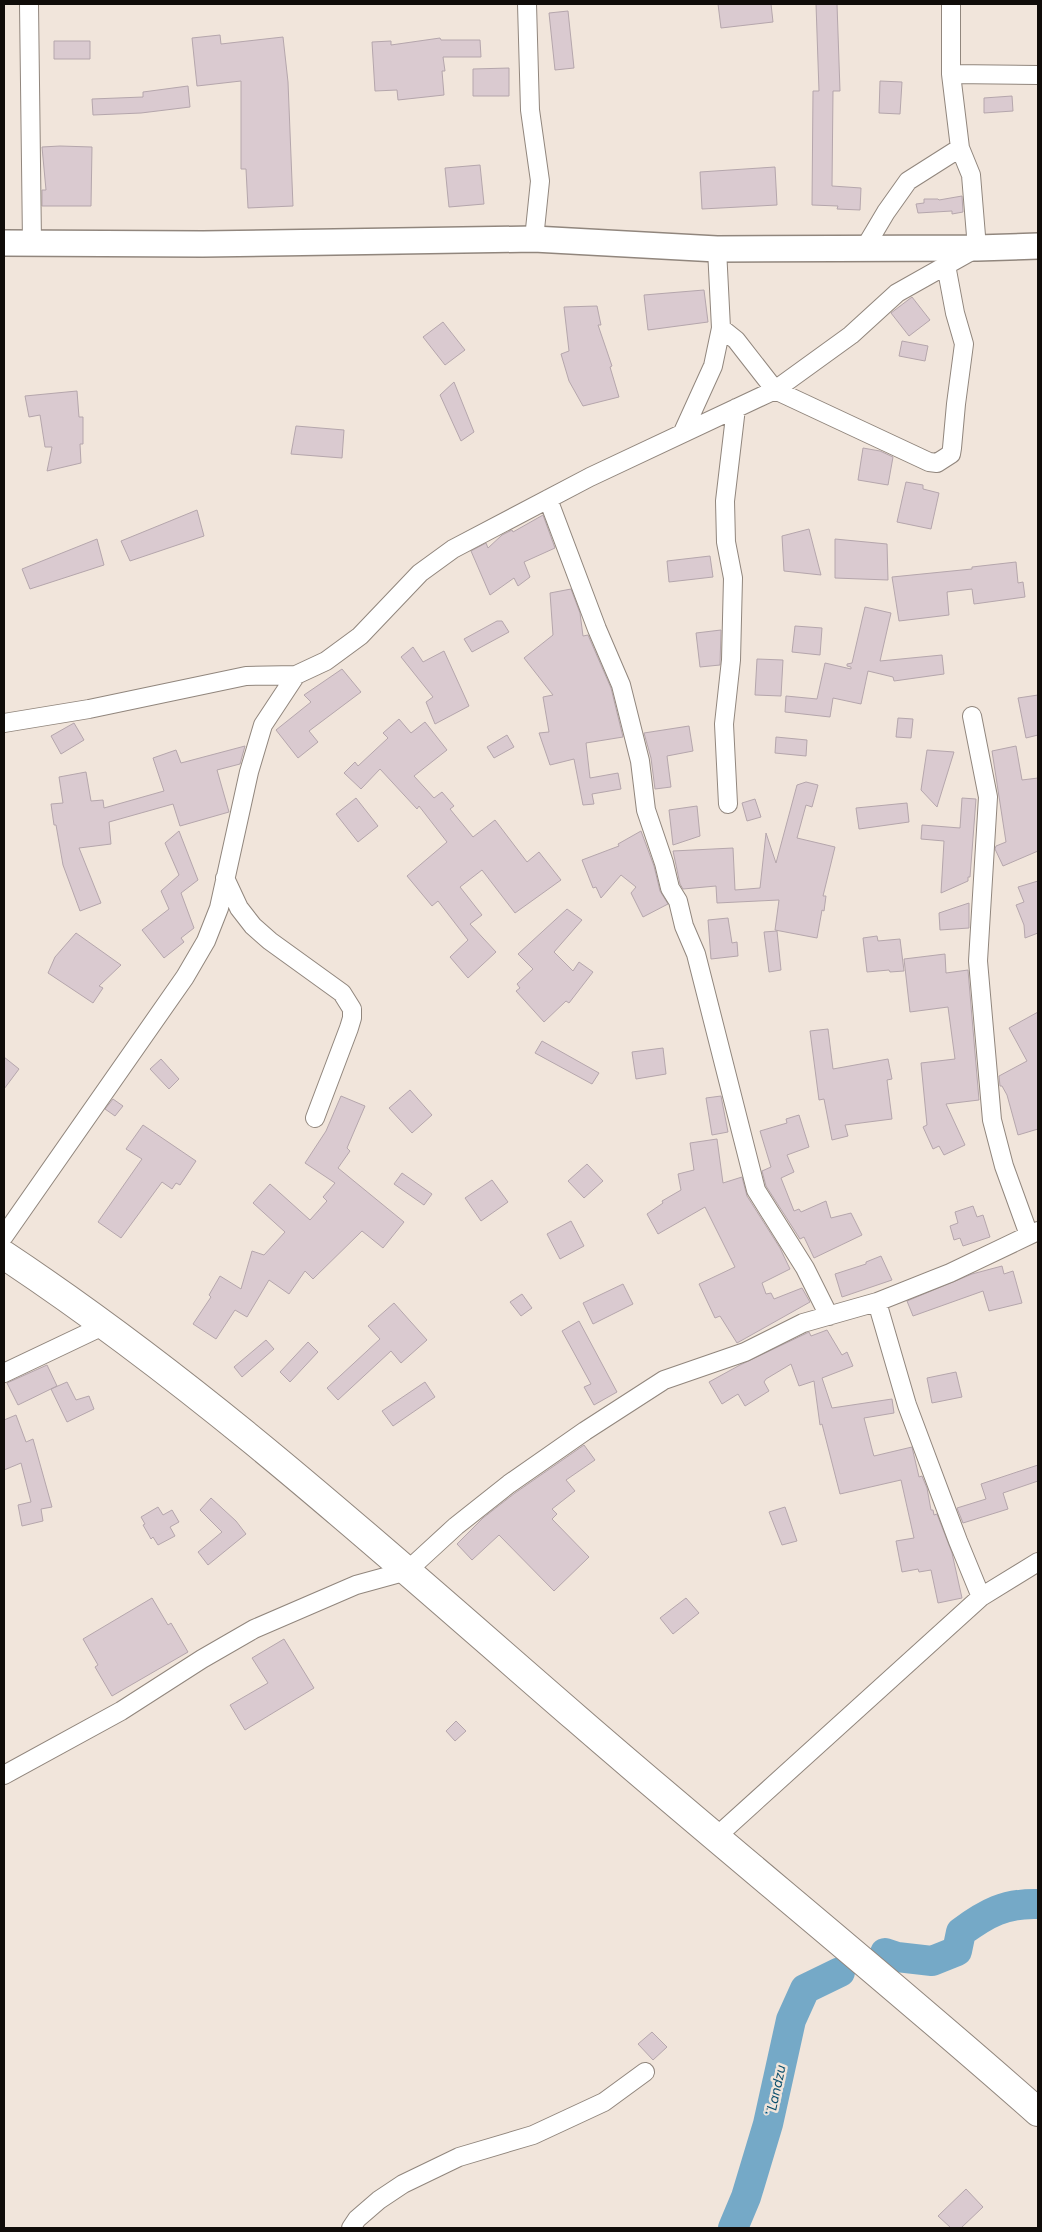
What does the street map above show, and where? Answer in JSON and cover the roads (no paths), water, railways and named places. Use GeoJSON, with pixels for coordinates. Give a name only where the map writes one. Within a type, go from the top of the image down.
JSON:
{"type":"FeatureCollection","features":[{"type":"Feature","properties":{"kind":"highway"},"geometry":{"type":"LineString","coordinates":[[4,1255],[105,1324],[213,1407],[716,1837],[948,2032],[1038,2112]]}},
{"type":"Feature","properties":{"kind":"main road"},"geometry":{"type":"LineString","coordinates":[[4,243],[203,244],[534,239],[717,249],[1038,246]]}},
{"type":"Feature","properties":{"kind":"street"},"geometry":{"type":"LineString","coordinates":[[28,4],[32,243]]}},
{"type":"Feature","properties":{"kind":"street"},"geometry":{"type":"LineString","coordinates":[[527,4],[530,110],[540,181],[534,239]]}},
{"type":"Feature","properties":{"kind":"street"},"geometry":{"type":"LineString","coordinates":[[4,724],[89,709],[246,676],[296,675],[326,661],[360,636],[420,573],[453,549],[683,432],[775,390],[851,335],[897,293],[976,248],[971,175],[960,148],[951,74],[951,4]]}},
{"type":"Feature","properties":{"kind":"street"},"geometry":{"type":"LineString","coordinates":[[951,74],[1038,75]]}},
{"type":"Feature","properties":{"kind":"street"},"geometry":{"type":"LineString","coordinates":[[864,249],[886,212],[908,181],[960,148]]}},
{"type":"Feature","properties":{"kind":"street"},"geometry":{"type":"LineString","coordinates":[[683,432],[713,366],[721,328],[717,249]]}},
{"type":"Feature","properties":{"kind":"street"},"geometry":{"type":"LineString","coordinates":[[721,328],[736,340],[775,390],[929,462],[938,463],[945,460],[951,454],[964,344],[946,265]]}},
{"type":"Feature","properties":{"kind":"street"},"geometry":{"type":"LineString","coordinates":[[728,804],[724,724],[731,660],[733,578],[726,542],[725,501],[736,408]]}},
{"type":"Feature","properties":{"kind":"street"},"geometry":{"type":"LineString","coordinates":[[548,499],[597,629],[621,685],[640,761],[646,810],[664,863],[670,888],[678,901],[684,926],[696,954],[756,1190],[805,1268],[830,1316]]}},
{"type":"Feature","properties":{"kind":"street"},"geometry":{"type":"LineString","coordinates":[[4,1236],[185,977],[206,941],[218,908],[249,772],[263,725],[296,675]]}},
{"type":"Feature","properties":{"kind":"street"},"geometry":{"type":"LineString","coordinates":[[4,1775],[121,1711],[202,1659],[254,1629],[356,1585],[407,1571],[456,1526],[509,1484],[585,1431],[664,1380],[745,1352],[803,1322],[877,1302],[950,1273],[1034,1233],[1004,1166],[992,1120],[978,961],[988,797],[972,716]]}},
{"type":"Feature","properties":{"kind":"street"},"geometry":{"type":"LineString","coordinates":[[225,878],[239,908],[253,926],[270,941],[342,993],[352,1009],[349,1028],[314,1118]]}},
{"type":"Feature","properties":{"kind":"street"},"geometry":{"type":"LineString","coordinates":[[877,1302],[907,1405],[981,1597]]}},
{"type":"Feature","properties":{"kind":"street"},"geometry":{"type":"LineString","coordinates":[[4,1373],[105,1324]]}},
{"type":"Feature","properties":{"kind":"street"},"geometry":{"type":"LineString","coordinates":[[716,1837],[981,1597],[1038,1562]]}},
{"type":"Feature","properties":{"kind":"street"},"geometry":{"type":"LineString","coordinates":[[351,2228],[357,2220],[380,2200],[403,2184],[459,2157],[542,2131],[604,2102],[645,2072]]}},
{"type":"Feature","properties":{"kind":"waterway"},"geometry":{"type":"LineString","coordinates":[[885,1953],[897,1957],[932,1961],[957,1951],[961,1932],[979,1919],[1006,1907],[1038,1904]]}},
{"type":"Feature","properties":{"kind":"waterway","name":"¨Landzu"},"geometry":{"type":"LineString","coordinates":[[733,2228],[746,2197],[768,2124],[791,2020],[805,1989],[840,1972]]}}]}
